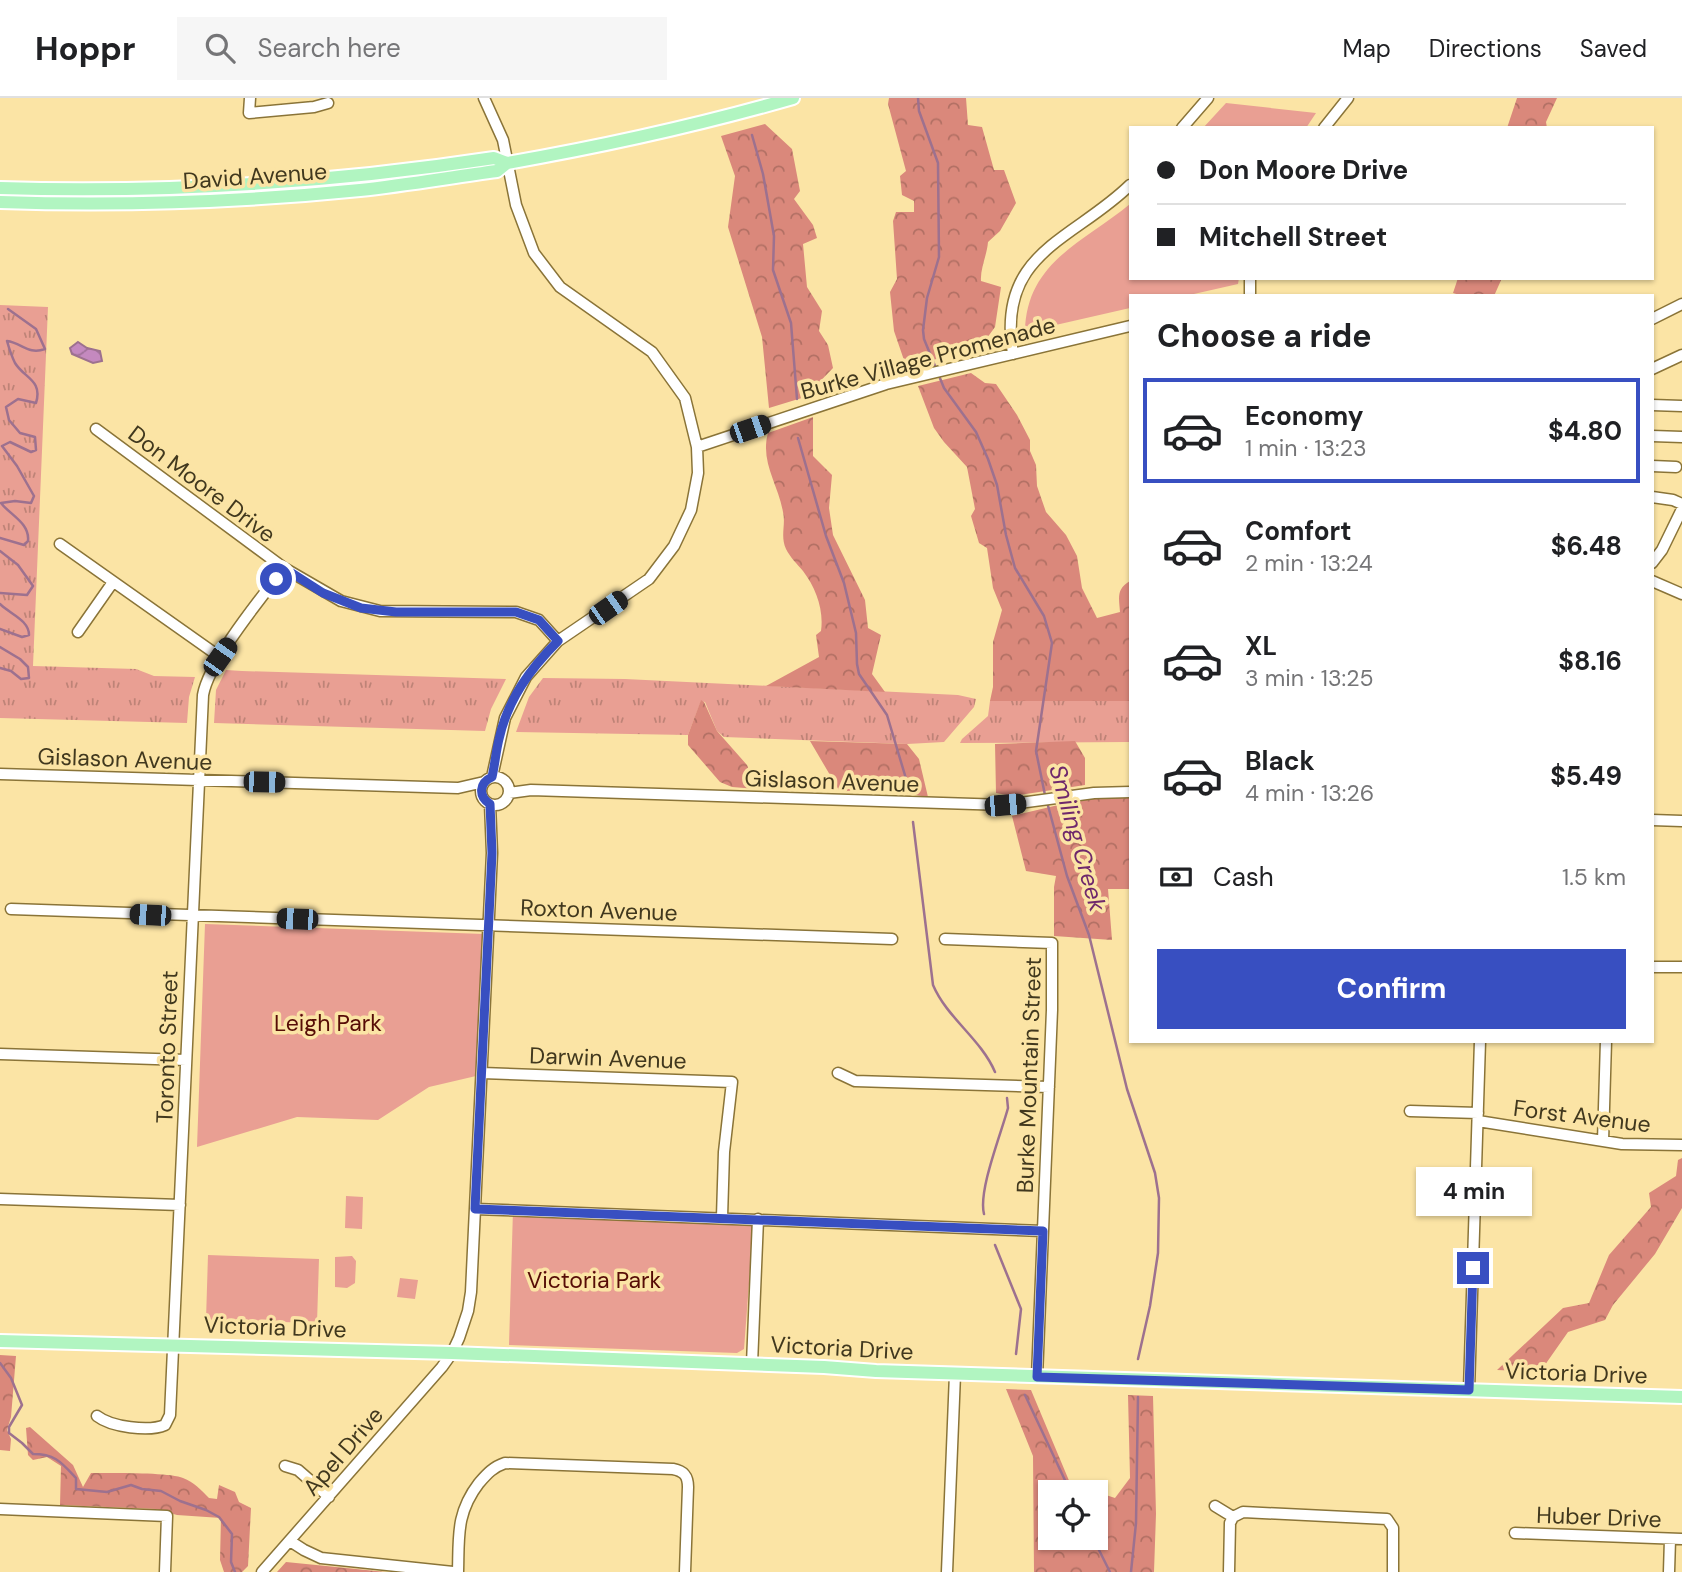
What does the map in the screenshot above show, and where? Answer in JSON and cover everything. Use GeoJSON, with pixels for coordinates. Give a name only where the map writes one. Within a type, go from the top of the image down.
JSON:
{"type":"FeatureCollection","features":[{"type":"Feature","properties":{"kind":"main road","name":"David Avenue"},"geometry":{"type":"LineString","coordinates":[[0,188],[103,190],[223,186],[366,175],[494,158],[507,163],[629,139],[793,98]]}},
{"type":"Feature","properties":{"kind":"main road","name":"David Avenue"},"geometry":{"type":"LineString","coordinates":[[0,202],[121,204],[268,198],[361,190],[461,177],[500,170],[507,163]]}},
{"type":"Feature","properties":{"kind":"main road","name":"Victoria Drive"},"geometry":{"type":"LineString","coordinates":[[0,1341],[452,1353],[1037,1377],[1682,1397]]}},
{"type":"Feature","properties":{"kind":"street"},"geometry":{"type":"LineString","coordinates":[[250,98],[248,113],[314,107],[328,103]]}},
{"type":"Feature","properties":{"kind":"street"},"geometry":{"type":"LineString","coordinates":[[484,98],[498,125],[516,205],[534,253],[560,287],[652,352],[685,397],[697,447],[698,473],[691,510],[674,546],[649,579],[558,641],[535,665],[518,690],[498,741],[496,758],[499,783],[507,799],[496,804],[482,795],[499,783]]}},
{"type":"Feature","properties":{"kind":"street"},"geometry":{"type":"LineString","coordinates":[[1184,126],[1208,98]]}},
{"type":"Feature","properties":{"kind":"street"},"geometry":{"type":"LineString","coordinates":[[1326,126],[1348,98]]}},
{"type":"Feature","properties":{"kind":"street"},"geometry":{"type":"LineString","coordinates":[[1013,354],[1010,324],[1015,299],[1024,276],[1051,243],[1129,186]]}},
{"type":"Feature","properties":{"kind":"street"},"geometry":{"type":"LineString","coordinates":[[1654,318],[1682,304]]}},
{"type":"Feature","properties":{"kind":"street","name":"Burke Village Promenade"},"geometry":{"type":"LineString","coordinates":[[697,447],[853,394],[917,376],[1129,326]]}},
{"type":"Feature","properties":{"kind":"street"},"geometry":{"type":"LineString","coordinates":[[1654,368],[1682,355]]}},
{"type":"Feature","properties":{"kind":"street"},"geometry":{"type":"LineString","coordinates":[[1654,405],[1682,406]]}},
{"type":"Feature","properties":{"kind":"street","name":"Don Moore Drive"},"geometry":{"type":"LineString","coordinates":[[96,429],[284,568],[323,593],[361,608],[396,612],[516,612],[539,620],[558,641]]}},
{"type":"Feature","properties":{"kind":"street"},"geometry":{"type":"LineString","coordinates":[[1654,436],[1682,437]]}},
{"type":"Feature","properties":{"kind":"street"},"geometry":{"type":"LineString","coordinates":[[1654,466],[1676,467]]}},
{"type":"Feature","properties":{"kind":"street"},"geometry":{"type":"LineString","coordinates":[[1654,497],[1664,498],[1682,506],[1654,561]]}},
{"type":"Feature","properties":{"kind":"street"},"geometry":{"type":"LineString","coordinates":[[60,544],[220,657]]}},
{"type":"Feature","properties":{"kind":"street","name":"Toronto Street"},"geometry":{"type":"LineString","coordinates":[[97,1416],[114,1426],[152,1427],[165,1425],[170,1412],[202,695],[208,676],[220,657],[284,568]]}},
{"type":"Feature","properties":{"kind":"street"},"geometry":{"type":"LineString","coordinates":[[78,632],[113,582]]}},
{"type":"Feature","properties":{"kind":"street"},"geometry":{"type":"LineString","coordinates":[[1654,582],[1682,594]]}},
{"type":"Feature","properties":{"kind":"street","name":"Gislason Avenue"},"geometry":{"type":"LineString","coordinates":[[0,774],[458,788],[499,783],[531,790],[1005,805],[1065,796],[1129,792]]}},
{"type":"Feature","properties":{"kind":"street","name":"Gislason Avenue"},"geometry":{"type":"LineString","coordinates":[[458,788],[482,795]]}},
{"type":"Feature","properties":{"kind":"street","name":"Apel Drive"},"geometry":{"type":"LineString","coordinates":[[262,1572],[452,1353],[466,1318],[470,1302],[492,830],[496,804]]}},
{"type":"Feature","properties":{"kind":"street"},"geometry":{"type":"LineString","coordinates":[[1654,820],[1682,821]]}},
{"type":"Feature","properties":{"kind":"street","name":"Roxton Avenue"},"geometry":{"type":"LineString","coordinates":[[11,909],[892,939]]}},
{"type":"Feature","properties":{"kind":"street","name":"Burke Mountain Street"},"geometry":{"type":"LineString","coordinates":[[945,939],[1052,943],[1037,1377]]}},
{"type":"Feature","properties":{"kind":"street"},"geometry":{"type":"LineString","coordinates":[[1654,967],[1682,967]]}},
{"type":"Feature","properties":{"kind":"street"},"geometry":{"type":"LineString","coordinates":[[1469,1390],[1480,1043]]}},
{"type":"Feature","properties":{"kind":"street"},"geometry":{"type":"LineString","coordinates":[[1603,1141],[1606,1043]]}},
{"type":"Feature","properties":{"kind":"street"},"geometry":{"type":"LineString","coordinates":[[0,1054],[186,1060]]}},
{"type":"Feature","properties":{"kind":"street","name":"Darwin Avenue"},"geometry":{"type":"LineString","coordinates":[[482,1073],[732,1082],[724,1152],[722,1217]]}},
{"type":"Feature","properties":{"kind":"street"},"geometry":{"type":"LineString","coordinates":[[838,1073],[855,1081],[1049,1087]]}},
{"type":"Feature","properties":{"kind":"street","name":"Forst Avenue"},"geometry":{"type":"LineString","coordinates":[[1410,1111],[1478,1117],[1622,1144],[1682,1145]]}},
{"type":"Feature","properties":{"kind":"street"},"geometry":{"type":"LineString","coordinates":[[0,1199],[180,1205]]}},
{"type":"Feature","properties":{"kind":"street"},"geometry":{"type":"LineString","coordinates":[[475,1209],[1043,1231]]}},
{"type":"Feature","properties":{"kind":"street"},"geometry":{"type":"LineString","coordinates":[[752,1364],[758,1219]]}},
{"type":"Feature","properties":{"kind":"street"},"geometry":{"type":"LineString","coordinates":[[947,1572],[955,1374]]}},
{"type":"Feature","properties":{"kind":"street"},"geometry":{"type":"LineString","coordinates":[[290,1541],[321,1558],[455,1572],[463,1509],[488,1472],[505,1464],[673,1469],[681,1471],[687,1479],[688,1487],[685,1572]]}},
{"type":"Feature","properties":{"kind":"street"},"geometry":{"type":"LineString","coordinates":[[285,1466],[298,1470],[329,1497]]}},
{"type":"Feature","properties":{"kind":"street"},"geometry":{"type":"LineString","coordinates":[[1215,1506],[1233,1517]]}},
{"type":"Feature","properties":{"kind":"street"},"geometry":{"type":"LineString","coordinates":[[0,1509],[167,1516],[165,1572]]}},
{"type":"Feature","properties":{"kind":"street"},"geometry":{"type":"LineString","coordinates":[[1229,1572],[1230,1523],[1233,1517],[1244,1513],[1387,1519],[1393,1528],[1393,1572]]}},
{"type":"Feature","properties":{"kind":"street","name":"Huber Drive"},"geometry":{"type":"LineString","coordinates":[[1515,1533],[1682,1539]]}},
{"type":"Feature","properties":{"kind":"street"},"geometry":{"type":"LineString","coordinates":[[1669,1572],[1670,1539]]}},
{"type":"Feature","properties":{"kind":"green space"},"geometry":{"type":"Polygon","coordinates":[[[889,98],[966,98],[968,125],[982,127],[994,170],[1004,170],[1016,203],[1000,231],[988,242],[982,272],[981,281],[1001,287],[995,327],[987,338],[962,345],[963,353],[906,366],[894,331],[890,292],[897,279],[893,221],[896,212],[914,212],[914,201],[902,195],[900,176],[906,171],[888,104],[889,98]]]}},
{"type":"Feature","properties":{"kind":"green space"},"geometry":{"type":"Polygon","coordinates":[[[1517,98],[1557,98],[1547,126],[1508,126],[1517,98]]]}},
{"type":"Feature","properties":{"kind":"green space"},"geometry":{"type":"Polygon","coordinates":[[[1226,103],[1316,113],[1307,126],[1205,126],[1226,103]]]}},
{"type":"Feature","properties":{"kind":"green space"},"geometry":{"type":"Polygon","coordinates":[[[765,124],[792,149],[800,191],[794,199],[813,225],[817,238],[803,244],[807,287],[822,311],[819,331],[828,345],[833,368],[805,397],[769,408],[762,337],[728,227],[735,176],[721,136],[765,124]]]}},
{"type":"Feature","properties":{"kind":"green space"},"geometry":{"type":"Polygon","coordinates":[[[1129,205],[1129,280],[1239,280],[1238,284],[1194,294],[1129,294],[1129,308],[1025,332],[1028,308],[1035,288],[1047,271],[1061,256],[1129,205]]]}},
{"type":"Feature","properties":{"kind":"green space"},"geometry":{"type":"Polygon","coordinates":[[[1457,280],[1501,280],[1495,294],[1453,293],[1457,280]]]}},
{"type":"Feature","properties":{"kind":"green space"},"geometry":{"type":"Polygon","coordinates":[[[0,305],[48,307],[33,666],[136,669],[154,676],[195,677],[189,697],[187,723],[0,718],[0,305]]]}},
{"type":"Feature","properties":{"kind":"green space"},"geometry":{"type":"Polygon","coordinates":[[[971,373],[985,383],[996,384],[1030,440],[1030,451],[1036,465],[1037,486],[1046,512],[1066,535],[1077,556],[1082,588],[1097,618],[1120,612],[1120,591],[1129,582],[1129,701],[990,701],[993,687],[993,642],[1002,610],[993,588],[987,548],[979,543],[971,516],[975,509],[967,467],[934,428],[918,386],[971,373]]]}},
{"type":"Feature","properties":{"kind":"green space"},"geometry":{"type":"Polygon","coordinates":[[[813,417],[813,456],[832,475],[829,508],[833,535],[865,600],[868,628],[881,635],[872,674],[885,692],[766,686],[819,657],[816,635],[821,631],[820,607],[812,585],[784,544],[781,502],[766,454],[768,433],[813,417]]]}},
{"type":"Feature","properties":{"kind":"green space"},"geometry":{"type":"Polygon","coordinates":[[[226,670],[506,679],[491,709],[485,731],[214,723],[216,690],[226,670]]]}},
{"type":"Feature","properties":{"kind":"green space"},"geometry":{"type":"Polygon","coordinates":[[[543,678],[625,679],[958,695],[976,699],[974,707],[944,742],[907,744],[724,737],[717,731],[705,702],[701,701],[688,735],[516,732],[529,697],[543,678]]]}},
{"type":"Feature","properties":{"kind":"green space"},"geometry":{"type":"Polygon","coordinates":[[[701,700],[717,731],[747,765],[757,789],[732,787],[720,782],[688,745],[688,735],[701,700]]]}},
{"type":"Feature","properties":{"kind":"green space"},"geometry":{"type":"Polygon","coordinates":[[[990,701],[1129,701],[1129,742],[960,743],[988,716],[990,701]]]}},
{"type":"Feature","properties":{"kind":"green space"},"geometry":{"type":"Polygon","coordinates":[[[810,741],[907,744],[919,759],[928,797],[897,792],[887,786],[840,792],[810,741]]]}},
{"type":"Feature","properties":{"kind":"green space"},"geometry":{"type":"Polygon","coordinates":[[[1075,741],[1085,758],[1085,785],[1012,796],[996,793],[995,744],[1075,741]]]}},
{"type":"Feature","properties":{"kind":"green space"},"geometry":{"type":"Polygon","coordinates":[[[1088,798],[1129,798],[1129,889],[1108,889],[1112,940],[1054,936],[1056,876],[1026,871],[1012,816],[1088,798]]]}},
{"type":"Feature","properties":{"kind":"green space","name":"Leigh Park"},"geometry":{"type":"Polygon","coordinates":[[[205,924],[484,934],[476,1076],[429,1087],[378,1120],[297,1117],[197,1147],[205,924]]]}},
{"type":"Feature","properties":{"kind":"green space"},"geometry":{"type":"Polygon","coordinates":[[[1682,1158],[1682,1208],[1655,1254],[1613,1305],[1605,1320],[1568,1332],[1540,1372],[1497,1370],[1563,1308],[1589,1303],[1609,1255],[1651,1207],[1649,1193],[1676,1176],[1678,1160],[1682,1158]]]}},
{"type":"Feature","properties":{"kind":"green space"},"geometry":{"type":"Polygon","coordinates":[[[346,1196],[363,1197],[362,1229],[345,1228],[346,1196]]]}},
{"type":"Feature","properties":{"kind":"green space","name":"Victoria Park"},"geometry":{"type":"Polygon","coordinates":[[[513,1210],[754,1218],[744,1349],[737,1353],[509,1345],[513,1210]]]}},
{"type":"Feature","properties":{"kind":"green space"},"geometry":{"type":"Polygon","coordinates":[[[208,1255],[319,1259],[317,1323],[206,1320],[208,1255]]]}},
{"type":"Feature","properties":{"kind":"green space"},"geometry":{"type":"Polygon","coordinates":[[[352,1256],[356,1261],[355,1283],[347,1288],[335,1287],[335,1257],[352,1256]]]}},
{"type":"Feature","properties":{"kind":"green space"},"geometry":{"type":"Polygon","coordinates":[[[400,1278],[418,1280],[415,1299],[397,1297],[400,1278]]]}},
{"type":"Feature","properties":{"kind":"green space"},"geometry":{"type":"Polygon","coordinates":[[[0,1355],[16,1356],[11,1417],[7,1430],[11,1439],[10,1451],[0,1450],[0,1355]]]}},
{"type":"Feature","properties":{"kind":"green space"},"geometry":{"type":"Polygon","coordinates":[[[1006,1389],[1031,1390],[1069,1480],[1038,1480],[1038,1550],[1108,1550],[1108,1496],[1115,1498],[1130,1478],[1128,1395],[1153,1396],[1156,1514],[1154,1572],[1034,1572],[1033,1456],[1006,1389]]]}},
{"type":"Feature","properties":{"kind":"green space"},"geometry":{"type":"Polygon","coordinates":[[[30,1427],[73,1465],[83,1487],[91,1473],[138,1473],[183,1478],[209,1498],[217,1499],[219,1485],[235,1492],[239,1502],[251,1508],[248,1566],[242,1572],[224,1572],[220,1560],[221,1518],[177,1515],[156,1509],[60,1505],[61,1466],[47,1457],[33,1460],[28,1455],[26,1428],[30,1427]]]}},
{"type":"Feature","properties":{"kind":"green space"},"geometry":{"type":"Polygon","coordinates":[[[286,1562],[386,1572],[277,1572],[286,1562]]]}},
{"type":"Feature","properties":{"kind":"water"},"geometry":{"type":"Polygon","coordinates":[[[78,342],[87,348],[100,351],[102,361],[93,363],[72,354],[70,348],[78,342]]]}},
{"type":"Feature","properties":{"kind":"waterway","name":"Smiling Creek"},"geometry":{"type":"LineString","coordinates":[[918,98],[919,111],[938,163],[939,257],[927,298],[924,339],[944,388],[976,432],[988,459],[997,485],[1015,568],[1044,616],[1052,643],[1036,751],[1045,795]]}},
{"type":"Feature","properties":{"kind":"waterway"},"geometry":{"type":"LineString","coordinates":[[752,135],[763,174],[774,236],[773,270],[791,323],[797,399]]}},
{"type":"Feature","properties":{"kind":"waterway"},"geometry":{"type":"LineString","coordinates":[[0,538],[24,545],[28,541],[23,524],[1,503],[31,503],[34,496],[2,446],[10,442],[31,452],[36,450],[35,437],[20,433],[9,420],[6,407],[18,399],[36,403],[37,389],[15,363],[7,341],[29,350],[45,349],[36,329],[8,309]]}},
{"type":"Feature","properties":{"kind":"waterway"},"geometry":{"type":"LineString","coordinates":[[798,438],[826,536],[844,583],[856,633],[859,674],[887,715],[910,792]]}},
{"type":"Feature","properties":{"kind":"waterway"},"geometry":{"type":"LineString","coordinates":[[0,551],[18,565],[33,586],[27,595],[0,593]]}},
{"type":"Feature","properties":{"kind":"waterway"},"geometry":{"type":"LineString","coordinates":[[0,604],[26,625],[29,635],[22,637],[0,629]]}},
{"type":"Feature","properties":{"kind":"waterway"},"geometry":{"type":"LineString","coordinates":[[0,647],[28,667],[29,678],[21,679],[11,671],[0,668]]}},
{"type":"Feature","properties":{"kind":"waterway","name":"Smiling Creek"},"geometry":{"type":"LineString","coordinates":[[1047,802],[1067,876],[1089,935],[1127,1089],[1155,1173],[1159,1198],[1158,1253],[1138,1359]]}},
{"type":"Feature","properties":{"kind":"waterway"},"geometry":{"type":"LineString","coordinates":[[913,822],[933,985],[995,1072]]}},
{"type":"Feature","properties":{"kind":"waterway"},"geometry":{"type":"LineString","coordinates":[[984,1214],[984,1191],[1008,1108],[1007,1098]]}},
{"type":"Feature","properties":{"kind":"waterway"},"geometry":{"type":"LineString","coordinates":[[995,1245],[1021,1309],[1016,1354]]}},
{"type":"Feature","properties":{"kind":"waterway"},"geometry":{"type":"LineString","coordinates":[[0,1363],[11,1378],[22,1405],[9,1427],[9,1433],[33,1454],[52,1457],[62,1463],[76,1478],[76,1489],[107,1492],[131,1485],[161,1491],[219,1517],[232,1534],[231,1562],[235,1572]]}},
{"type":"Feature","properties":{"kind":"waterway"},"geometry":{"type":"LineString","coordinates":[[1025,1395],[1065,1480]]}},
{"type":"Feature","properties":{"kind":"waterway","name":"Smiling Creek"},"geometry":{"type":"LineString","coordinates":[[1131,1572],[1136,1523],[1138,1397]]}},
{"type":"Feature","properties":{"kind":"waterway"},"geometry":{"type":"LineString","coordinates":[[1099,1550],[1110,1572]]}},
{"type":"Feature","properties":{"kind":"route"},"geometry":{"type":"LineString","coordinates":[[276,579],[284,568],[323,593],[361,608],[380,611],[524,613],[539,620],[558,641],[535,665],[518,690],[498,741],[492,777],[487,779],[481,788],[482,795],[490,804],[492,853],[475,1209],[1043,1231],[1037,1377],[1469,1390],[1473,1268]]}}]}
